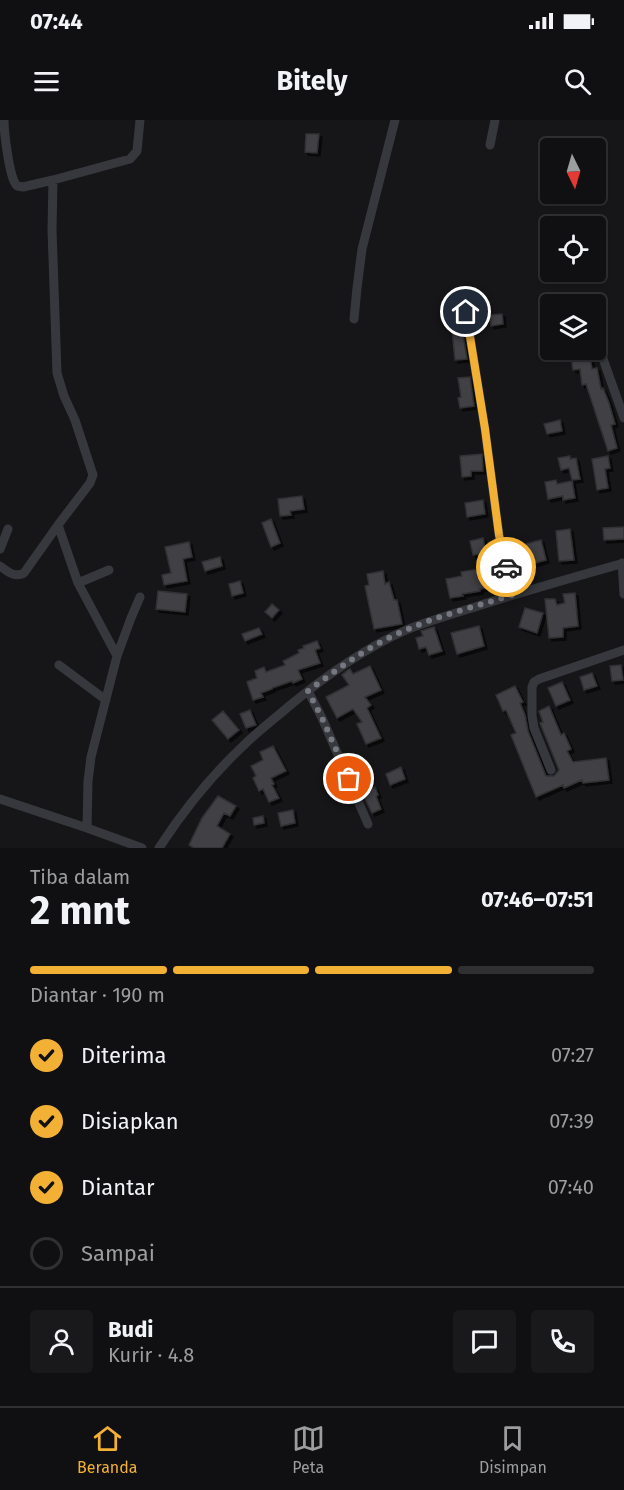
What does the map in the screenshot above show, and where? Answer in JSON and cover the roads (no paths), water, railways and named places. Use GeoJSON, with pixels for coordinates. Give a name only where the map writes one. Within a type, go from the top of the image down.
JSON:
{"type":"FeatureCollection","features":[{"type":"Feature","properties":{"kind":"street"},"geometry":{"type":"LineString","coordinates":[[4,120],[8,156],[13,179],[18,187],[130,159],[137,151],[140,120]]}},
{"type":"Feature","properties":{"kind":"street"},"geometry":{"type":"LineString","coordinates":[[354,319],[362,249],[395,120]]}},
{"type":"Feature","properties":{"kind":"street"},"geometry":{"type":"LineString","coordinates":[[490,145],[495,120]]}},
{"type":"Feature","properties":{"kind":"street"},"geometry":{"type":"LineString","coordinates":[[0,566],[18,576],[24,573],[90,483],[93,475],[57,373],[52,230],[53,180]]}},
{"type":"Feature","properties":{"kind":"street"},"geometry":{"type":"LineString","coordinates":[[466,312],[499,535],[512,595]]}},
{"type":"Feature","properties":{"kind":"street"},"geometry":{"type":"LineString","coordinates":[[603,360],[624,418]]}},
{"type":"Feature","properties":{"kind":"street"},"geometry":{"type":"LineString","coordinates":[[58,525],[78,583],[117,656]]}},
{"type":"Feature","properties":{"kind":"street"},"geometry":{"type":"LineString","coordinates":[[0,549],[8,529]]}},
{"type":"Feature","properties":{"kind":"street"},"geometry":{"type":"LineString","coordinates":[[159,848],[177,821],[243,745],[308,691],[375,645],[407,629],[512,595],[623,563],[624,594]]}},
{"type":"Feature","properties":{"kind":"street"},"geometry":{"type":"LineString","coordinates":[[78,583],[109,570]]}},
{"type":"Feature","properties":{"kind":"street"},"geometry":{"type":"LineString","coordinates":[[87,828],[89,767],[117,656],[140,597]]}},
{"type":"Feature","properties":{"kind":"street"},"geometry":{"type":"LineString","coordinates":[[551,770],[532,723],[534,682],[624,650]]}},
{"type":"Feature","properties":{"kind":"street"},"geometry":{"type":"LineString","coordinates":[[59,665],[106,700]]}},
{"type":"Feature","properties":{"kind":"street"},"geometry":{"type":"LineString","coordinates":[[308,691],[368,824]]}},
{"type":"Feature","properties":{"kind":"street"},"geometry":{"type":"LineString","coordinates":[[0,799],[142,848]]}}]}
